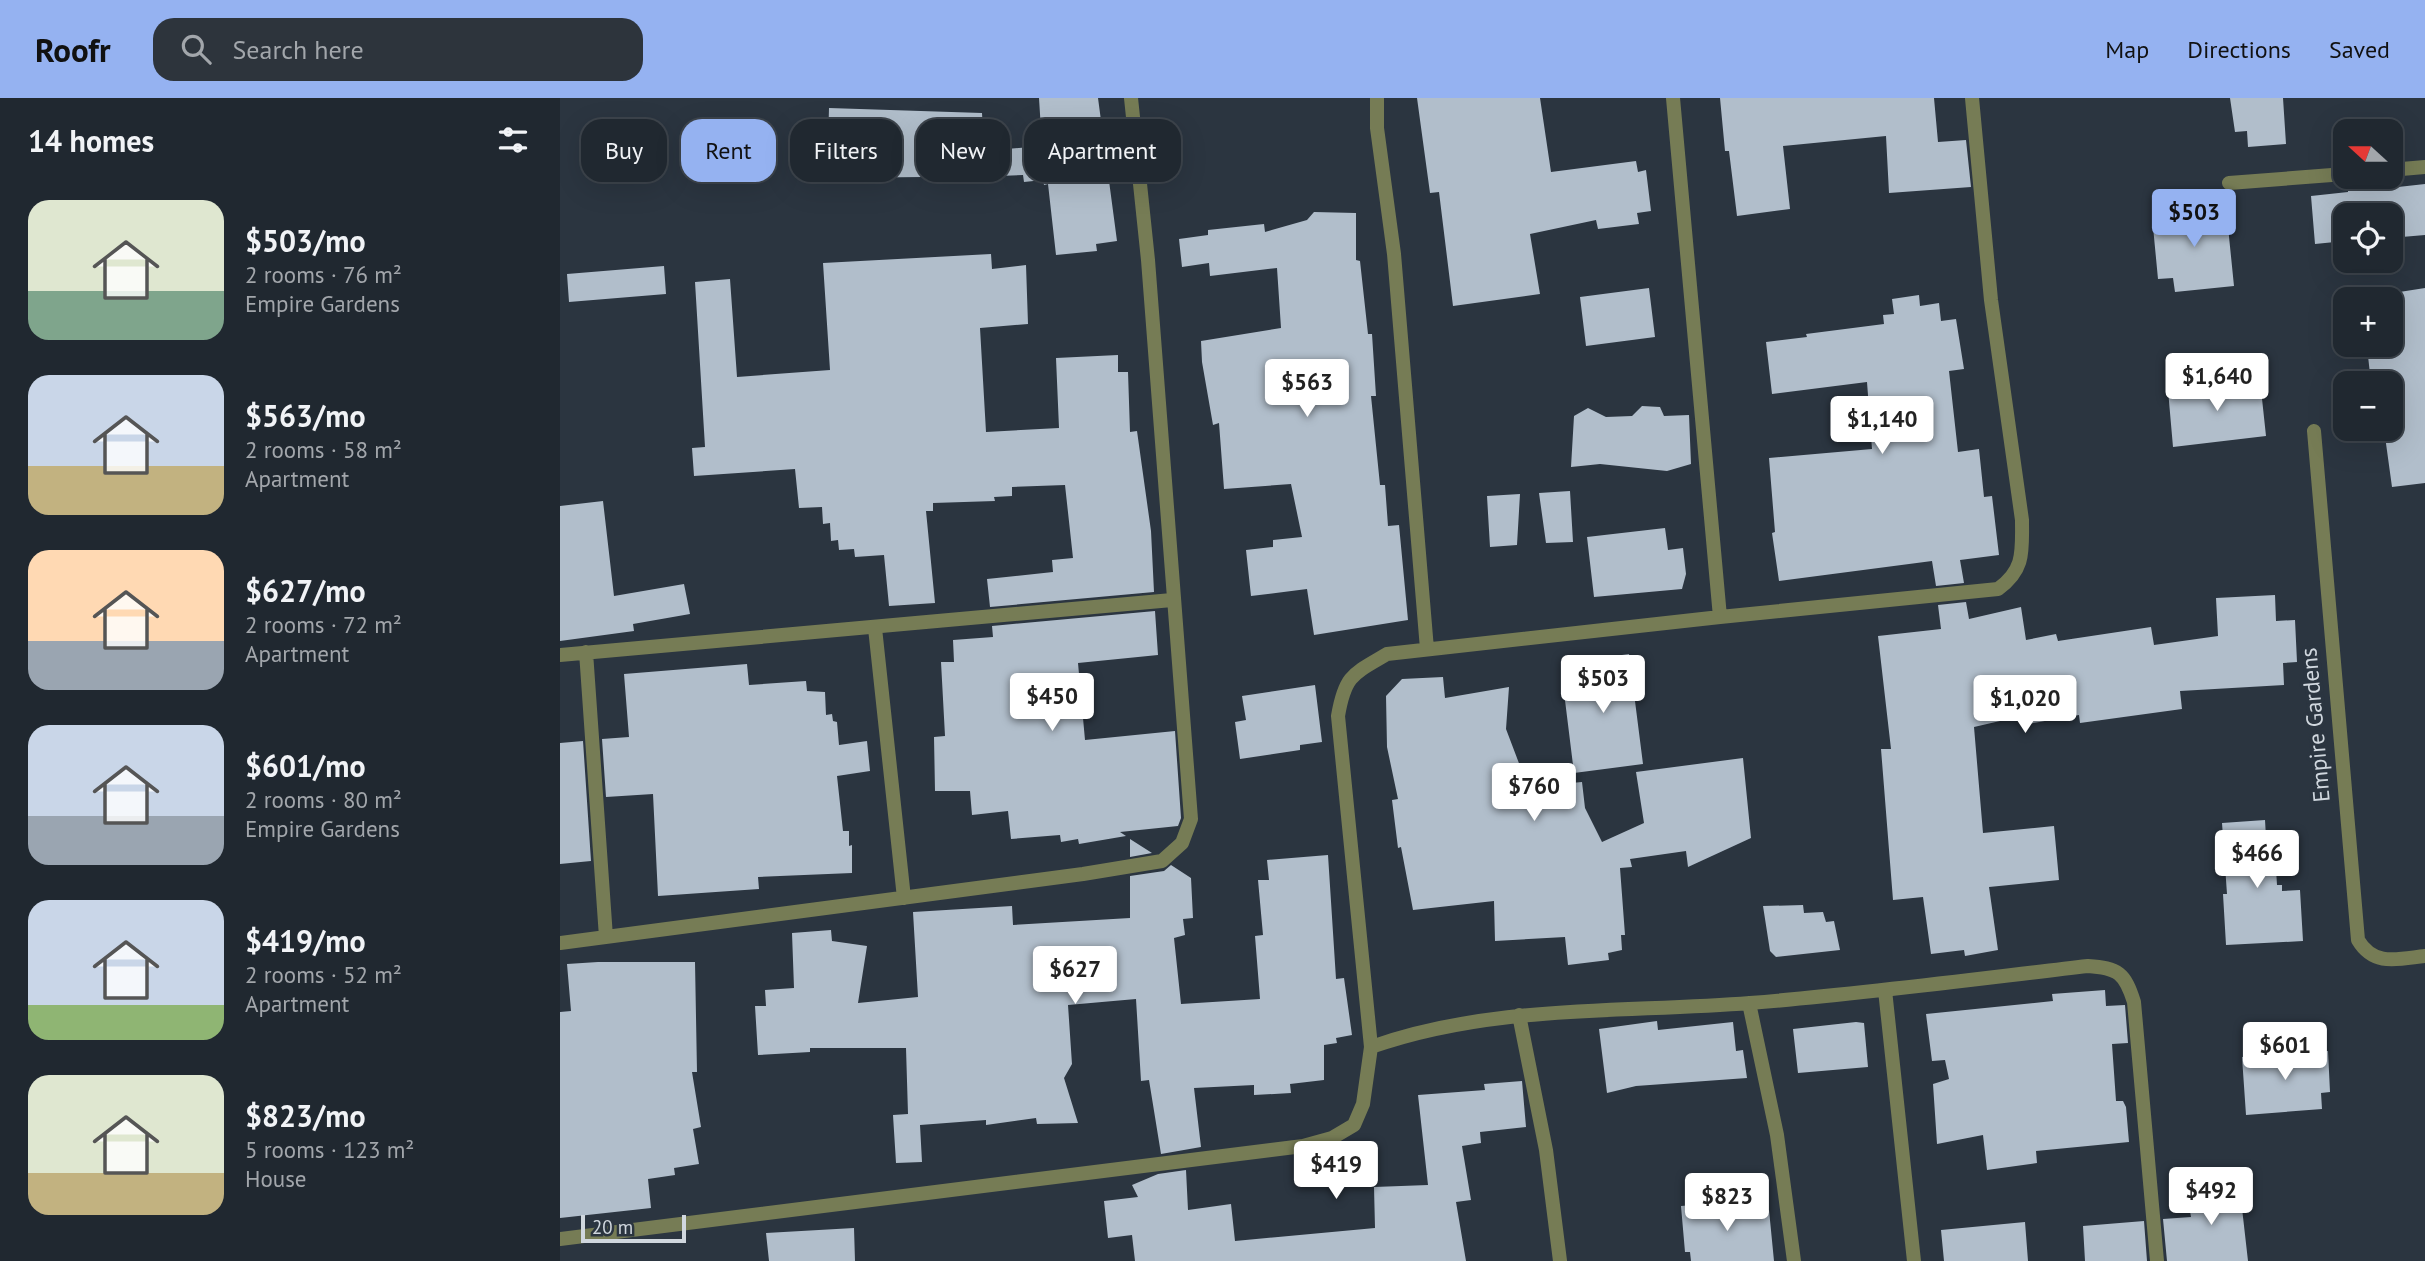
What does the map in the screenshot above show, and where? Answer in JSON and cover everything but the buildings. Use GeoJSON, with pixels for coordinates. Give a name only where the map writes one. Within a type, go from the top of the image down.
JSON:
{"type":"FeatureCollection","features":[{"type":"Feature","properties":{"kind":"street"},"geometry":{"type":"LineString","coordinates":[[560,943],[1162,861],[1182,843],[1191,819],[1172,600],[1148,260],[1131,98]]}},
{"type":"Feature","properties":{"kind":"street"},"geometry":{"type":"LineString","coordinates":[[1377,98],[1377,128],[1394,254],[1427,649]]}},
{"type":"Feature","properties":{"kind":"street"},"geometry":{"type":"LineString","coordinates":[[1673,98],[1720,617]]}},
{"type":"Feature","properties":{"kind":"street"},"geometry":{"type":"LineString","coordinates":[[560,1239],[1303,1146],[1332,1138],[1354,1125],[1363,1104],[1371,1046],[1338,716],[1342,695],[1352,674],[1387,654],[1720,617],[1998,590],[2014,578],[2022,553],[2022,520],[1991,300],[1972,98]]}},
{"type":"Feature","properties":{"kind":"street"},"geometry":{"type":"LineString","coordinates":[[2403,169],[2425,167]]}},
{"type":"Feature","properties":{"kind":"street"},"geometry":{"type":"LineString","coordinates":[[2229,183],[2333,175]]}},
{"type":"Feature","properties":{"kind":"street","name":"Empire Gardens"},"geometry":{"type":"LineString","coordinates":[[2314,431],[2358,940],[2365,951],[2383,960],[2425,956]]}},
{"type":"Feature","properties":{"kind":"street"},"geometry":{"type":"LineString","coordinates":[[560,655],[1172,600]]}},
{"type":"Feature","properties":{"kind":"street"},"geometry":{"type":"LineString","coordinates":[[875,628],[904,898]]}},
{"type":"Feature","properties":{"kind":"street"},"geometry":{"type":"LineString","coordinates":[[586,652],[606,937]]}},
{"type":"Feature","properties":{"kind":"street"},"geometry":{"type":"LineString","coordinates":[[1371,1046],[1418,1030],[1478,1018],[1749,1003],[2088,966],[2110,968],[2127,980],[2137,1028],[2157,1261]]}},
{"type":"Feature","properties":{"kind":"street"},"geometry":{"type":"LineString","coordinates":[[1885,990],[1914,1261]]}},
{"type":"Feature","properties":{"kind":"street"},"geometry":{"type":"LineString","coordinates":[[1749,1003],[1777,1135],[1794,1261]]}},
{"type":"Feature","properties":{"kind":"street"},"geometry":{"type":"LineString","coordinates":[[1519,1015],[1546,1150],[1560,1261]]}}]}
